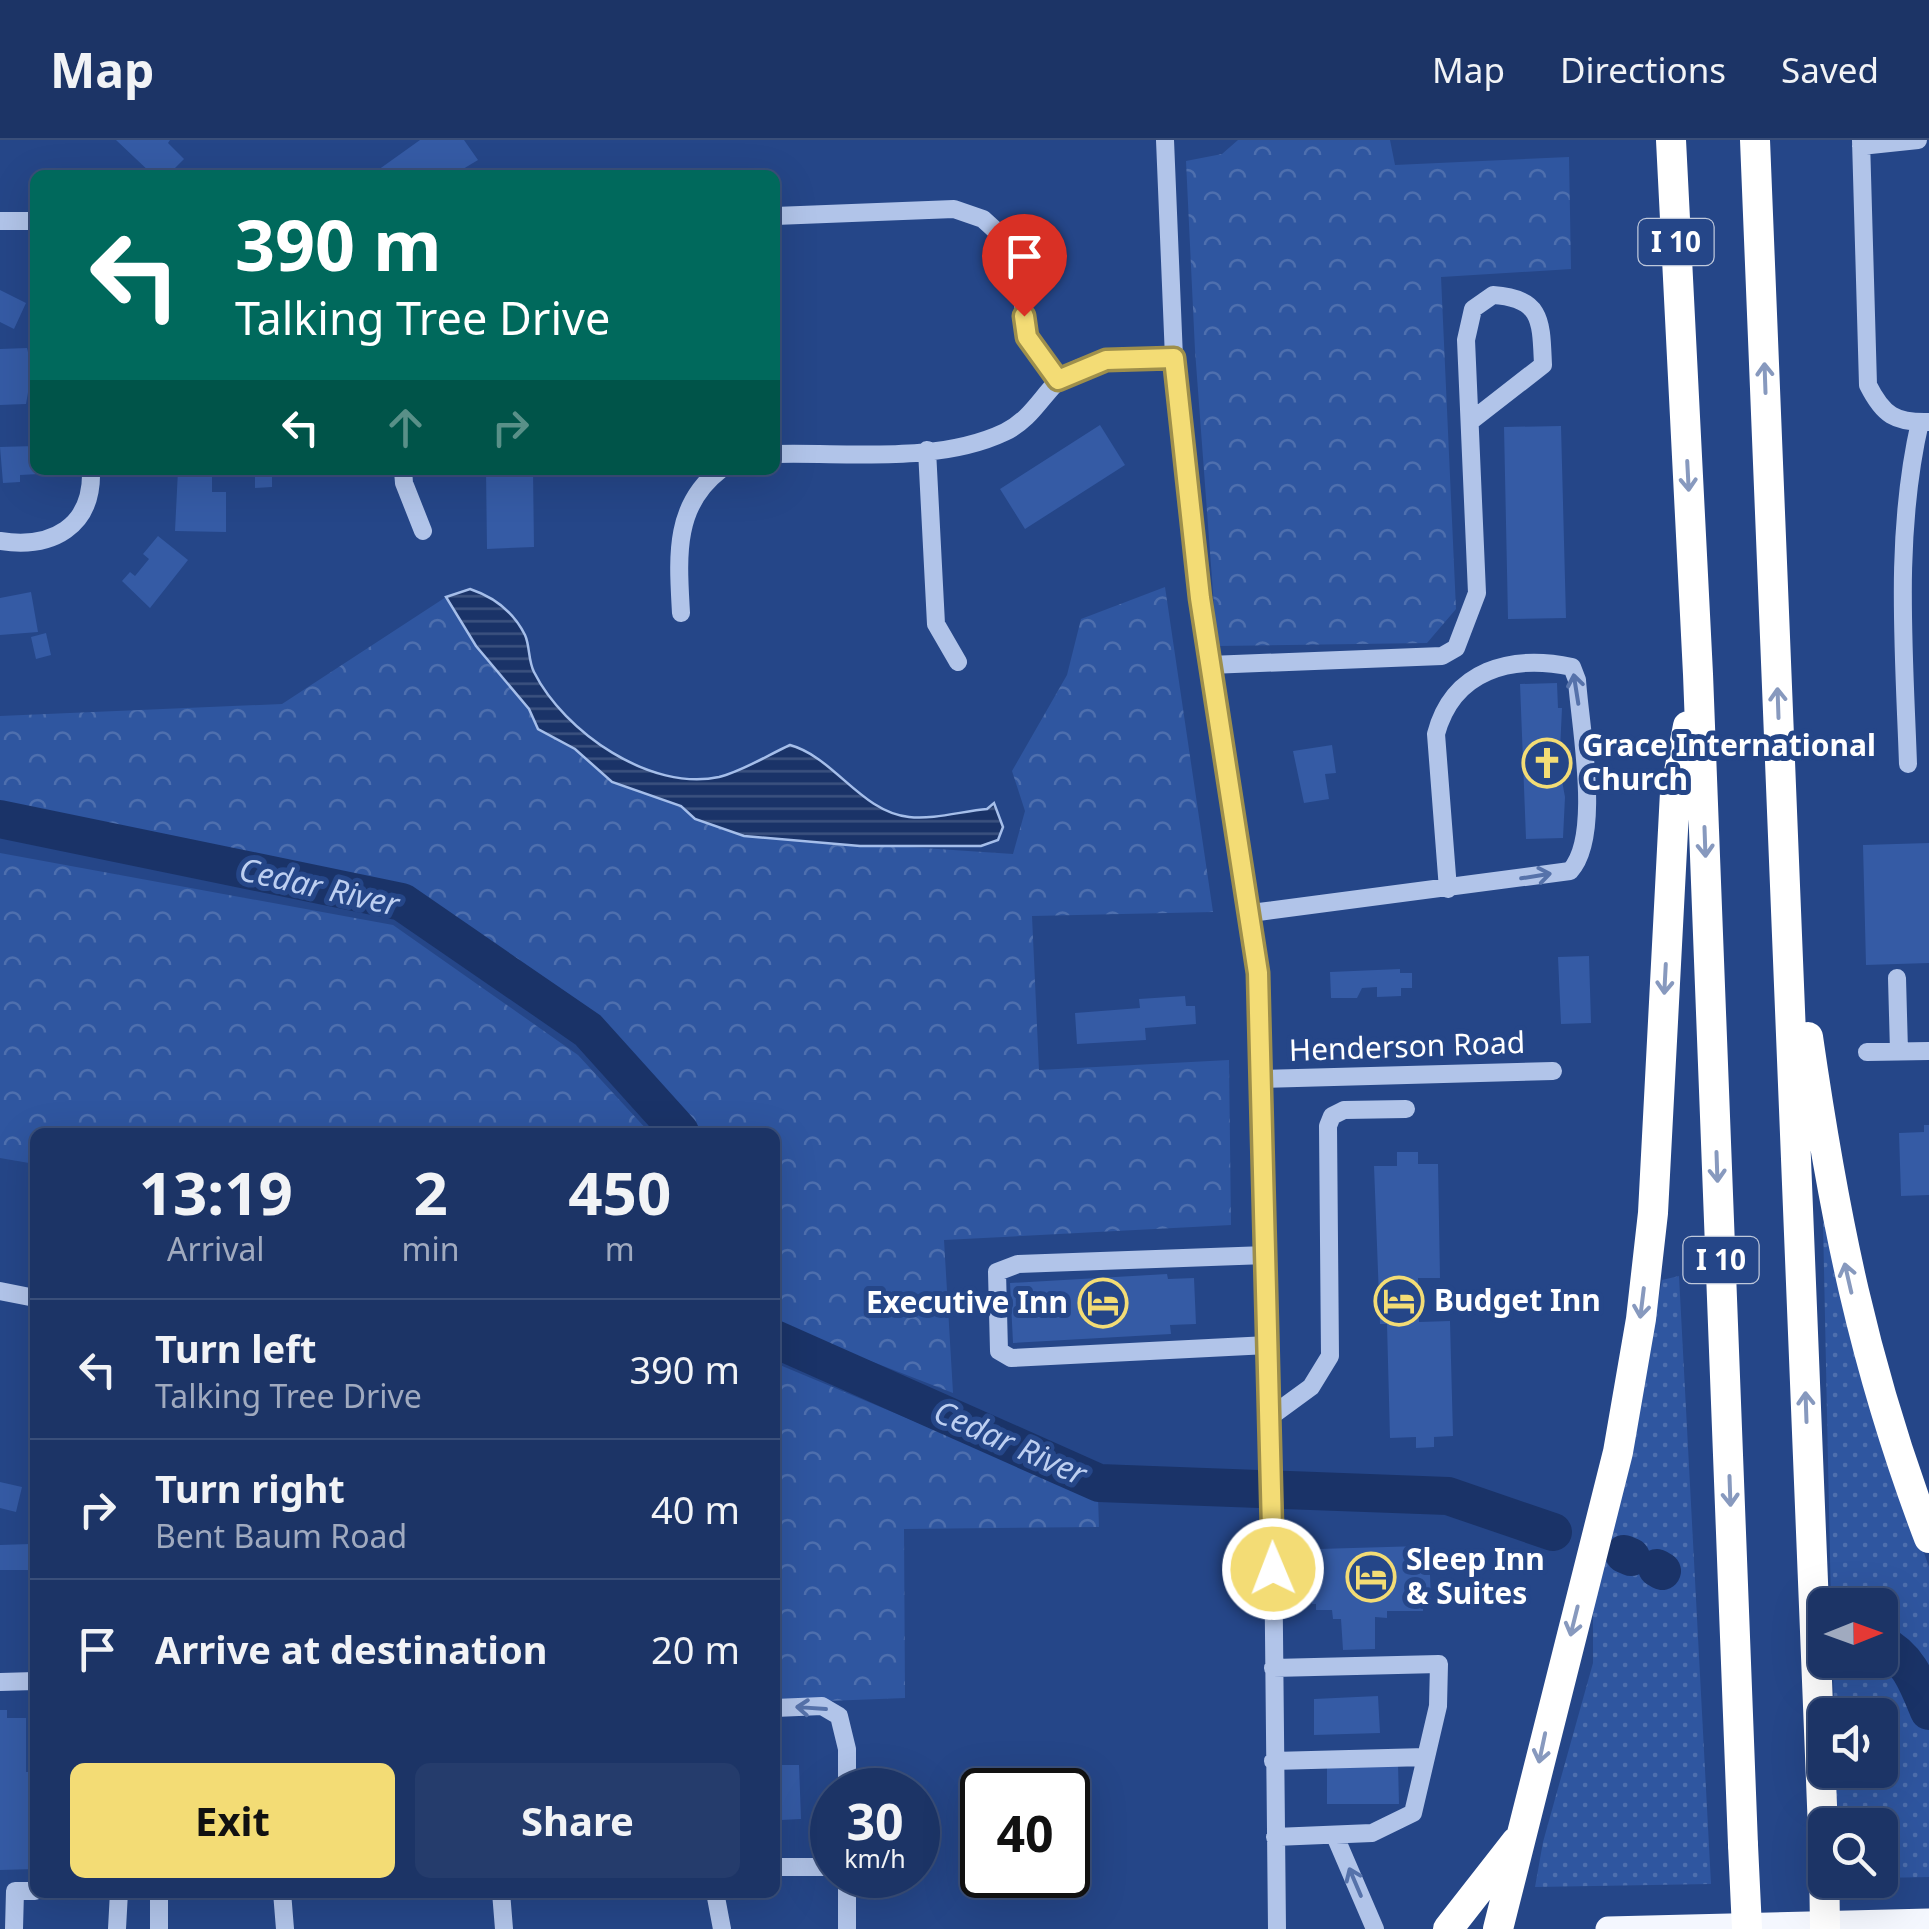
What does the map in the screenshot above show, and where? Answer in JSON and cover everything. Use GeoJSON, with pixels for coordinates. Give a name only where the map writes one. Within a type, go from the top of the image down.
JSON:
{"type":"FeatureCollection","features":[{"type":"Feature","properties":{"kind":"highway","name":"I 10"},"geometry":{"type":"LineString","coordinates":[[1671,140],[1698,674],[1747,1929]]}},
{"type":"Feature","properties":{"kind":"highway","name":"I 10"},"geometry":{"type":"LineString","coordinates":[[1755,140],[1822,1808]]}},
{"type":"Feature","properties":{"kind":"highway"},"geometry":{"type":"LineString","coordinates":[[1498,1929],[1511,1890],[1520,1835],[1618,1452],[1641,1320],[1653,1213],[1675,792],[1698,674]]}},
{"type":"Feature","properties":{"kind":"highway"},"geometry":{"type":"LineString","coordinates":[[1784,870],[1842,1255],[1868,1360],[1929,1538]]}},
{"type":"Feature","properties":{"kind":"highway"},"geometry":{"type":"LineString","coordinates":[[1448,1929],[1483,1890],[1520,1835]]}},
{"type":"Feature","properties":{"kind":"highway","name":"I 10"},"geometry":{"type":"LineString","coordinates":[[1825,1898],[1825,1929]]}},
{"type":"Feature","properties":{"kind":"main road"},"geometry":{"type":"LineString","coordinates":[[1608,1929],[1929,1921]]}},
{"type":"Feature","properties":{"kind":"street"},"geometry":{"type":"LineString","coordinates":[[1165,140],[1174,358],[1209,665],[1251,913],[1262,1079],[1277,1929]]}},
{"type":"Feature","properties":{"kind":"street"},"geometry":{"type":"LineString","coordinates":[[1908,764],[1901,548],[1907,480],[1924,422],[1901,422],[1880,410],[1868,385],[1861,143],[1918,140]]}},
{"type":"Feature","properties":{"kind":"street"},"geometry":{"type":"LineString","coordinates":[[780,216],[954,209],[983,219],[1005,240],[1018,262],[1027,337],[1058,380]]}},
{"type":"Feature","properties":{"kind":"street"},"geometry":{"type":"LineString","coordinates":[[0,221],[30,222]]}},
{"type":"Feature","properties":{"kind":"street"},"geometry":{"type":"LineString","coordinates":[[1209,665],[1442,656],[1456,648],[1477,593],[1466,340],[1473,310],[1492,295],[1514,296],[1529,304],[1542,322],[1543,365],[1471,421]]}},
{"type":"Feature","properties":{"kind":"street"},"geometry":{"type":"LineString","coordinates":[[780,454],[928,450],[972,444],[1008,431],[1034,411],[1058,380],[1106,360],[1174,358]]}},
{"type":"Feature","properties":{"kind":"street"},"geometry":{"type":"LineString","coordinates":[[928,450],[936,624],[958,662]]}},
{"type":"Feature","properties":{"kind":"street"},"geometry":{"type":"LineString","coordinates":[[0,540],[41,542],[72,528],[86,510],[90,475]]}},
{"type":"Feature","properties":{"kind":"street"},"geometry":{"type":"LineString","coordinates":[[403,475],[424,530]]}},
{"type":"Feature","properties":{"kind":"street"},"geometry":{"type":"LineString","coordinates":[[681,613],[678,555],[683,520],[698,487],[714,475]]}},
{"type":"Feature","properties":{"kind":"street"},"geometry":{"type":"LineString","coordinates":[[1251,913],[1448,889],[1570,871],[1581,859],[1587,820],[1577,680],[1572,667],[1488,668],[1452,694],[1436,734],[1448,889]]}},
{"type":"Feature","properties":{"kind":"street"},"geometry":{"type":"LineString","coordinates":[[1898,978],[1899,1052]]}},
{"type":"Feature","properties":{"kind":"street"},"geometry":{"type":"LineString","coordinates":[[1867,1052],[1929,1051]]}},
{"type":"Feature","properties":{"kind":"street","name":"Henderson Road"},"geometry":{"type":"LineString","coordinates":[[1262,1079],[1553,1071]]}},
{"type":"Feature","properties":{"kind":"street"},"geometry":{"type":"LineString","coordinates":[[1270,1417],[1312,1387],[1330,1356],[1328,1126],[1332,1116],[1344,1110],[1406,1109]]}},
{"type":"Feature","properties":{"kind":"street"},"geometry":{"type":"LineString","coordinates":[[1266,1255],[1018,1264],[997,1272],[999,1351],[1011,1358],[1268,1345]]}},
{"type":"Feature","properties":{"kind":"street"},"geometry":{"type":"LineString","coordinates":[[0,1291],[30,1297]]}},
{"type":"Feature","properties":{"kind":"street"},"geometry":{"type":"LineString","coordinates":[[1273,1668],[1439,1664],[1438,1706],[1413,1812],[1372,1833],[1275,1838]]}},
{"type":"Feature","properties":{"kind":"street"},"geometry":{"type":"LineString","coordinates":[[0,1682],[30,1681]]}},
{"type":"Feature","properties":{"kind":"street"},"geometry":{"type":"LineString","coordinates":[[780,1708],[822,1706],[839,1716],[848,1749],[848,1768]]}},
{"type":"Feature","properties":{"kind":"street"},"geometry":{"type":"LineString","coordinates":[[1274,1761],[1426,1756]]}},
{"type":"Feature","properties":{"kind":"street"},"geometry":{"type":"LineString","coordinates":[[1334,1836],[1375,1929]]}},
{"type":"Feature","properties":{"kind":"street"},"geometry":{"type":"LineString","coordinates":[[780,1867],[810,1867]]}},
{"type":"Feature","properties":{"kind":"street"},"geometry":{"type":"LineString","coordinates":[[14,1929],[14,1891],[30,1891]]}},
{"type":"Feature","properties":{"kind":"street"},"geometry":{"type":"LineString","coordinates":[[117,1929],[119,1898]]}},
{"type":"Feature","properties":{"kind":"street"},"geometry":{"type":"LineString","coordinates":[[158,1898],[159,1929]]}},
{"type":"Feature","properties":{"kind":"street"},"geometry":{"type":"LineString","coordinates":[[282,1898],[284,1929]]}},
{"type":"Feature","properties":{"kind":"street"},"geometry":{"type":"LineString","coordinates":[[501,1898],[504,1929]]}},
{"type":"Feature","properties":{"kind":"street"},"geometry":{"type":"LineString","coordinates":[[716,1898],[722,1929]]}},
{"type":"Feature","properties":{"kind":"street"},"geometry":{"type":"LineString","coordinates":[[847,1898],[847,1929]]}},
{"type":"Feature","properties":{"kind":"green space"},"geometry":{"type":"Polygon","coordinates":[[[1238,140],[1390,140],[1395,165],[1569,157],[1571,269],[1441,277],[1456,609],[1427,643],[1217,646],[1195,350],[1186,161],[1222,154],[1238,140]]]}},
{"type":"Feature","properties":{"kind":"green space"},"geometry":{"type":"Polygon","coordinates":[[[1165,587],[1213,912],[1032,916],[1039,1070],[1229,1060],[1231,1225],[944,1240],[953,1393],[780,1326],[780,1128],[691,1128],[596,1022],[406,887],[0,808],[0,716],[282,704],[446,597],[476,646],[529,709],[538,728],[575,749],[612,782],[681,806],[695,819],[744,836],[1013,854],[1025,811],[1012,771],[1067,675],[1081,619],[1165,587]]]}},
{"type":"Feature","properties":{"kind":"green space"},"geometry":{"type":"Polygon","coordinates":[[[0,853],[393,925],[578,1055],[645,1128],[30,1128],[30,1163],[0,1158],[0,853]]]}},
{"type":"Feature","properties":{"kind":"green space"},"geometry":{"type":"Polygon","coordinates":[[[1823,1222],[1827,1223],[1879,1426],[1929,1567],[1929,1877],[1898,1878],[1898,1808],[1836,1808],[1836,1788],[1898,1788],[1898,1698],[1834,1698],[1833,1678],[1898,1678],[1898,1588],[1831,1588],[1823,1222]]]}},
{"type":"Feature","properties":{"kind":"green space"},"geometry":{"type":"Polygon","coordinates":[[[1679,1276],[1711,1884],[1535,1887],[1543,1842],[1593,1663],[1593,1582],[1644,1377],[1662,1280],[1679,1276]]]}},
{"type":"Feature","properties":{"kind":"green space"},"geometry":{"type":"Polygon","coordinates":[[[780,1365],[1098,1498],[1099,1527],[904,1529],[905,1698],[780,1703],[780,1365]]]}},
{"type":"Feature","properties":{"kind":"shaded area"},"geometry":{"type":"Polygon","coordinates":[[[470,589],[495,601],[515,619],[527,639],[534,672],[566,716],[612,753],[638,766],[693,779],[719,777],[790,745],[806,751],[892,813],[928,817],[987,809],[994,803],[1003,827],[998,840],[981,846],[860,846],[744,836],[695,819],[681,806],[612,782],[575,749],[538,729],[529,709],[476,646],[446,597],[470,589]]]}},
{"type":"Feature","properties":{"kind":"building"},"geometry":{"type":"Polygon","coordinates":[[[116,140],[170,140],[168,143],[184,159],[173,170],[148,170],[116,140]]]}},
{"type":"Feature","properties":{"kind":"building"},"geometry":{"type":"Polygon","coordinates":[[[420,140],[464,140],[478,160],[461,170],[378,170],[420,140]]]}},
{"type":"Feature","properties":{"kind":"building"},"geometry":{"type":"Polygon","coordinates":[[[0,290],[26,303],[14,329],[0,322],[0,290]]]}},
{"type":"Feature","properties":{"kind":"building"},"geometry":{"type":"Polygon","coordinates":[[[27,348],[30,381],[26,404],[0,405],[0,349],[27,348]]]}},
{"type":"Feature","properties":{"kind":"building"},"geometry":{"type":"Polygon","coordinates":[[[1100,425],[1125,465],[1025,529],[1000,489],[1100,425]]]}},
{"type":"Feature","properties":{"kind":"building"},"geometry":{"type":"Polygon","coordinates":[[[1561,426],[1566,618],[1508,619],[1504,427],[1561,426]]]}},
{"type":"Feature","properties":{"kind":"building"},"geometry":{"type":"Polygon","coordinates":[[[30,446],[30,474],[20,475],[20,482],[3,483],[0,447],[30,446]]]}},
{"type":"Feature","properties":{"kind":"building"},"geometry":{"type":"Polygon","coordinates":[[[178,475],[212,475],[212,492],[226,492],[226,532],[175,531],[178,475]]]}},
{"type":"Feature","properties":{"kind":"building"},"geometry":{"type":"Polygon","coordinates":[[[248,475],[272,475],[272,487],[255,488],[255,476],[248,475]]]}},
{"type":"Feature","properties":{"kind":"building"},"geometry":{"type":"Polygon","coordinates":[[[486,475],[533,475],[534,547],[487,549],[486,475]]]}},
{"type":"Feature","properties":{"kind":"building"},"geometry":{"type":"Polygon","coordinates":[[[158,536],[188,560],[150,608],[122,581],[130,572],[135,576],[149,559],[143,554],[158,536]]]}},
{"type":"Feature","properties":{"kind":"building"},"geometry":{"type":"Polygon","coordinates":[[[31,592],[38,632],[0,635],[0,598],[31,592]]]}},
{"type":"Feature","properties":{"kind":"building"},"geometry":{"type":"Polygon","coordinates":[[[46,633],[51,655],[36,659],[31,637],[46,633]]]}},
{"type":"Feature","properties":{"kind":"building","name":"Grace International Church"},"geometry":{"type":"Polygon","coordinates":[[[1557,683],[1558,708],[1562,708],[1560,751],[1571,750],[1571,775],[1561,775],[1565,797],[1563,838],[1526,839],[1520,684],[1557,683]]]}},
{"type":"Feature","properties":{"kind":"building"},"geometry":{"type":"Polygon","coordinates":[[[1332,745],[1336,773],[1325,774],[1329,799],[1304,803],[1293,751],[1332,745]]]}},
{"type":"Feature","properties":{"kind":"building"},"geometry":{"type":"Polygon","coordinates":[[[1929,843],[1929,963],[1866,965],[1863,845],[1929,843]]]}},
{"type":"Feature","properties":{"kind":"building"},"geometry":{"type":"Polygon","coordinates":[[[1589,956],[1591,1023],[1561,1024],[1558,957],[1589,956]]]}},
{"type":"Feature","properties":{"kind":"building"},"geometry":{"type":"Polygon","coordinates":[[[1400,969],[1400,973],[1412,973],[1412,988],[1401,988],[1401,996],[1377,997],[1377,987],[1362,988],[1357,998],[1331,998],[1330,972],[1400,969]]]}},
{"type":"Feature","properties":{"kind":"building"},"geometry":{"type":"Polygon","coordinates":[[[1185,996],[1186,1006],[1195,1006],[1196,1024],[1145,1028],[1146,1040],[1077,1044],[1075,1013],[1140,1008],[1139,999],[1185,996]]]}},
{"type":"Feature","properties":{"kind":"building"},"geometry":{"type":"Polygon","coordinates":[[[1924,1125],[1929,1125],[1929,1195],[1901,1196],[1899,1133],[1924,1132],[1924,1125]]]}},
{"type":"Feature","properties":{"kind":"building","name":"Budget Inn"},"geometry":{"type":"Polygon","coordinates":[[[1397,1152],[1418,1152],[1418,1164],[1438,1164],[1440,1278],[1418,1278],[1419,1322],[1450,1321],[1453,1436],[1434,1437],[1434,1447],[1416,1448],[1416,1437],[1390,1438],[1387,1324],[1380,1324],[1374,1166],[1397,1166],[1397,1152]]]}},
{"type":"Feature","properties":{"kind":"building","name":"Executive Inn"},"geometry":{"type":"Polygon","coordinates":[[[1167,1274],[1168,1279],[1194,1278],[1196,1324],[1170,1325],[1171,1334],[1013,1343],[1010,1283],[1167,1274]]]}},
{"type":"Feature","properties":{"kind":"building"},"geometry":{"type":"Polygon","coordinates":[[[0,1482],[22,1487],[16,1512],[0,1508],[0,1482]]]}},
{"type":"Feature","properties":{"kind":"building"},"geometry":{"type":"Polygon","coordinates":[[[30,1544],[30,1570],[0,1570],[0,1545],[30,1544]]]}},
{"type":"Feature","properties":{"kind":"building","name":"Sleep Inn & Suites"},"geometry":{"type":"Polygon","coordinates":[[[1421,1546],[1421,1550],[1429,1550],[1431,1600],[1423,1601],[1423,1611],[1387,1611],[1387,1618],[1375,1617],[1375,1649],[1343,1650],[1341,1619],[1333,1619],[1332,1610],[1316,1610],[1316,1604],[1312,1604],[1310,1553],[1319,1553],[1318,1549],[1421,1546]]]}},
{"type":"Feature","properties":{"kind":"building"},"geometry":{"type":"Polygon","coordinates":[[[1378,1696],[1380,1733],[1314,1735],[1314,1699],[1378,1696]]]}},
{"type":"Feature","properties":{"kind":"building"},"geometry":{"type":"Polygon","coordinates":[[[0,1710],[7,1710],[7,1718],[26,1718],[30,1869],[0,1870],[0,1710]]]}},
{"type":"Feature","properties":{"kind":"building"},"geometry":{"type":"Polygon","coordinates":[[[1398,1763],[1399,1804],[1327,1804],[1327,1764],[1398,1763]]]}},
{"type":"Feature","properties":{"kind":"building"},"geometry":{"type":"Polygon","coordinates":[[[780,1765],[799,1765],[801,1819],[781,1820],[781,1832],[780,1765]]]}},
{"type":"Feature","properties":{"kind":"waterway","name":"Cedar River"},"geometry":{"type":"LineString","coordinates":[[0,819],[402,902],[588,1030],[676,1128]]}},
{"type":"Feature","properties":{"kind":"waterway","name":"Cedar River"},"geometry":{"type":"LineString","coordinates":[[780,1341],[1099,1483],[1448,1496],[1553,1532]]}},
{"type":"Feature","properties":{"kind":"waterway","name":"Cedar River"},"geometry":{"type":"LineString","coordinates":[[1624,1554],[1631,1557]]}},
{"type":"Feature","properties":{"kind":"waterway","name":"Cedar River"},"geometry":{"type":"LineString","coordinates":[[1657,1568],[1662,1571]]}},
{"type":"Feature","properties":{"kind":"waterway","name":"Cedar River"},"geometry":{"type":"LineString","coordinates":[[1898,1656],[1916,1681],[1929,1711]]}},
{"type":"Feature","properties":{"kind":"place","name":"Grace International Church"},"geometry":{"type":"Point","coordinates":[1547,763]}},
{"type":"Feature","properties":{"kind":"place","name":"Budget Inn"},"geometry":{"type":"Point","coordinates":[1399,1301]}},
{"type":"Feature","properties":{"kind":"place","name":"Executive Inn"},"geometry":{"type":"Point","coordinates":[1103,1303]}},
{"type":"Feature","properties":{"kind":"place","name":"Sleep Inn & Suites"},"geometry":{"type":"Point","coordinates":[1371,1577]}},
{"type":"Feature","properties":{"kind":"route"},"geometry":{"type":"LineString","coordinates":[[1024,316],[1027,337],[1058,380],[1106,360],[1174,358],[1195,565],[1258,973],[1273,1569]]}}]}
